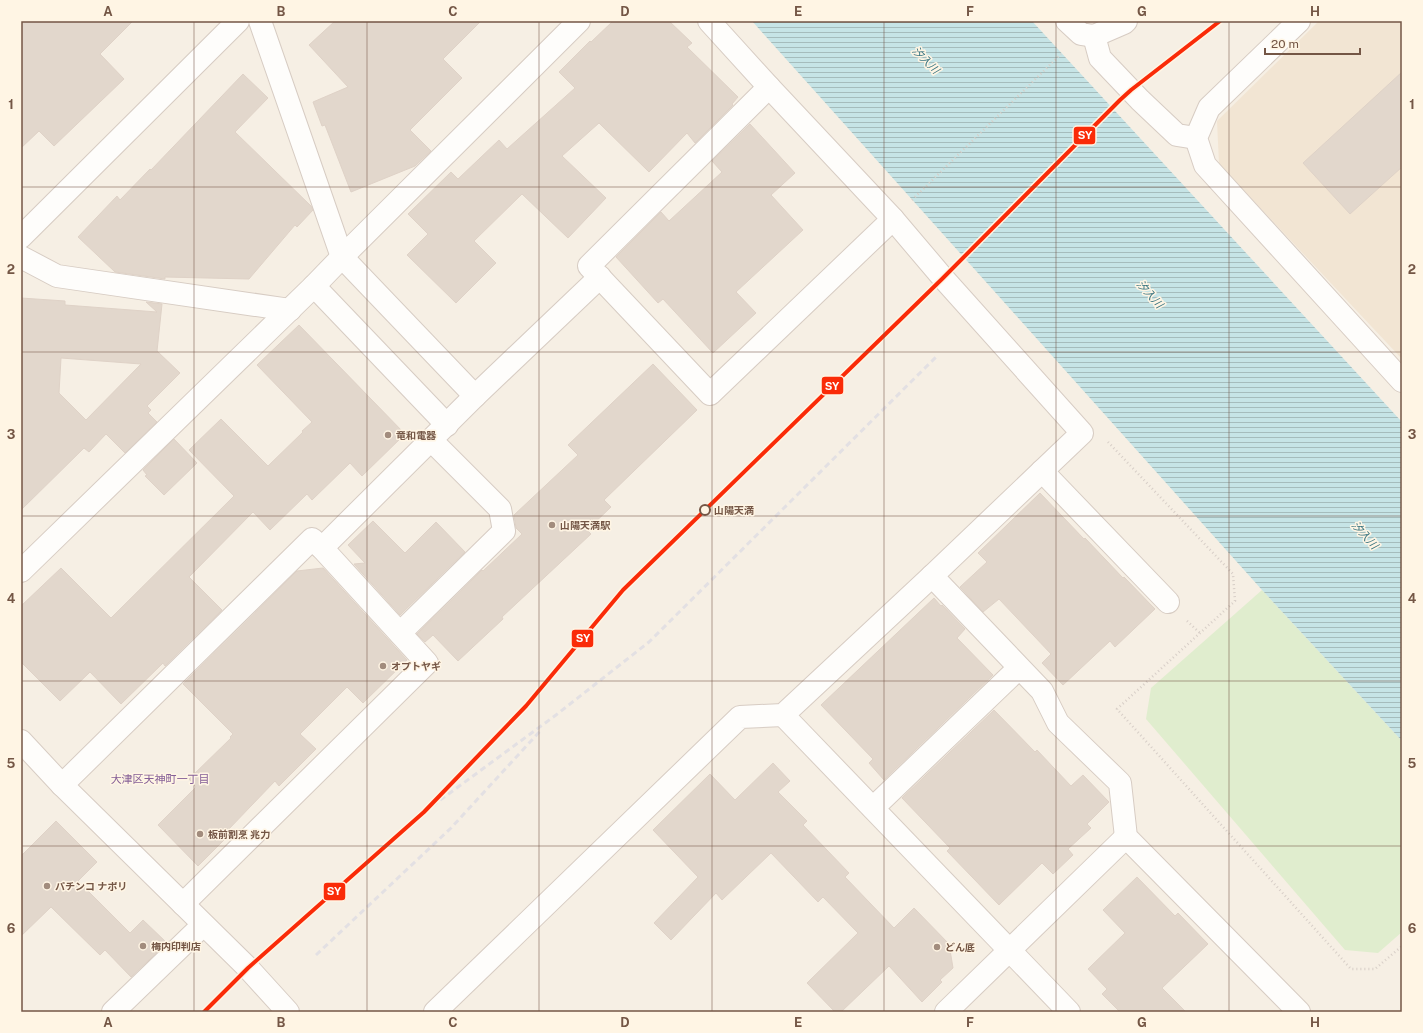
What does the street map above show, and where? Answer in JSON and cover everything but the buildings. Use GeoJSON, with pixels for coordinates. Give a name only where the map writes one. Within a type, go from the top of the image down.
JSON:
{"type":"FeatureCollection","features":[{"type":"Feature","properties":{"kind":"street"},"geometry":{"type":"LineString","coordinates":[[21,237],[238,21]]}},
{"type":"Feature","properties":{"kind":"street"},"geometry":{"type":"LineString","coordinates":[[260,21],[342,257],[475,396]]}},
{"type":"Feature","properties":{"kind":"street"},"geometry":{"type":"LineString","coordinates":[[21,571],[290,310],[579,21]]}},
{"type":"Feature","properties":{"kind":"street"},"geometry":{"type":"LineString","coordinates":[[435,1012],[740,717],[784,715],[1082,433],[950,286],[893,219],[709,21]]}},
{"type":"Feature","properties":{"kind":"street"},"geometry":{"type":"LineString","coordinates":[[1126,21],[1124,23],[1081,30],[1100,58],[1140,100],[1177,135],[1196,138]]}},
{"type":"Feature","properties":{"kind":"street"},"geometry":{"type":"LineString","coordinates":[[1299,21],[1209,108],[1196,138],[1205,165],[1402,381]]}},
{"type":"Feature","properties":{"kind":"street"},"geometry":{"type":"LineString","coordinates":[[769,87],[589,266],[710,394],[893,219]]}},
{"type":"Feature","properties":{"kind":"street"},"geometry":{"type":"LineString","coordinates":[[21,257],[57,276],[290,310]]}},
{"type":"Feature","properties":{"kind":"street"},"geometry":{"type":"LineString","coordinates":[[322,548],[475,396],[600,277]]}},
{"type":"Feature","properties":{"kind":"street"},"geometry":{"type":"LineString","coordinates":[[314,286],[447,425]]}},
{"type":"Feature","properties":{"kind":"street"},"geometry":{"type":"LineString","coordinates":[[400,633],[504,531],[500,509],[431,440]]}},
{"type":"Feature","properties":{"kind":"street"},"geometry":{"type":"LineString","coordinates":[[1042,471],[1168,602]]}},
{"type":"Feature","properties":{"kind":"street"},"geometry":{"type":"LineString","coordinates":[[62,785],[312,539],[322,548],[427,663],[183,904]]}},
{"type":"Feature","properties":{"kind":"street"},"geometry":{"type":"LineString","coordinates":[[932,576],[1042,691],[1058,723],[1120,783],[1126,837],[1299,1012]]}},
{"type":"Feature","properties":{"kind":"street"},"geometry":{"type":"LineString","coordinates":[[873,808],[1019,668]]}},
{"type":"Feature","properties":{"kind":"street"},"geometry":{"type":"LineString","coordinates":[[784,715],[1070,1012]]}},
{"type":"Feature","properties":{"kind":"street"},"geometry":{"type":"LineString","coordinates":[[21,741],[62,785],[248,968],[284,1011]]}},
{"type":"Feature","properties":{"kind":"street"},"geometry":{"type":"LineString","coordinates":[[946,1012],[1126,837]]}},
{"type":"Feature","properties":{"kind":"street"},"geometry":{"type":"LineString","coordinates":[[113,1012],[204,924]]}},
{"type":"Feature","properties":{"kind":"path"},"geometry":{"type":"LineString","coordinates":[[893,219],[1081,30]]}},
{"type":"Feature","properties":{"kind":"path"},"geometry":{"type":"LineString","coordinates":[[1082,433],[1104,438],[1233,574],[1235,601],[1118,709],[1351,969],[1376,969],[1402,946]]}},
{"type":"Feature","properties":{"kind":"shaded area"},"geometry":{"type":"Polygon","coordinates":[[[1319,21],[1402,21],[1402,359],[1219,164],[1217,121],[1319,21]]]}},
{"type":"Feature","properties":{"kind":"green space"},"geometry":{"type":"Polygon","coordinates":[[[1262,590],[1402,741],[1402,932],[1378,953],[1345,950],[1146,719],[1151,688],[1262,590]]]}},
{"type":"Feature","properties":{"kind":"water","name":"汐入川"},"geometry":{"type":"Polygon","coordinates":[[[752,21],[1032,21],[1402,422],[1402,741],[1262,590],[752,21]]]}},
{"type":"Feature","properties":{"kind":"railway"},"geometry":{"type":"LineString","coordinates":[[424,812],[556,715],[649,642],[936,357]]}},
{"type":"Feature","properties":{"kind":"railway"},"geometry":{"type":"LineString","coordinates":[[316,955],[451,828],[542,729]]}},
{"type":"Feature","properties":{"kind":"transit line","name":"SY"},"geometry":{"type":"LineString","coordinates":[[204,1012],[248,968],[424,812],[526,706],[623,590],[943,278],[1120,100],[1220,21]]}},
{"type":"Feature","properties":{"kind":"place","name":"竜和電器"},"geometry":{"type":"Point","coordinates":[388,435]}},
{"type":"Feature","properties":{"kind":"place","name":"山陽天満"},"geometry":{"type":"Point","coordinates":[705,510]}},
{"type":"Feature","properties":{"kind":"place","name":"山陽天満駅"},"geometry":{"type":"Point","coordinates":[552,525]}},
{"type":"Feature","properties":{"kind":"place","name":"オプトヤギ"},"geometry":{"type":"Point","coordinates":[383,666]}},
{"type":"Feature","properties":{"kind":"place","name":"板前割烹 兆力"},"geometry":{"type":"Point","coordinates":[200,834]}},
{"type":"Feature","properties":{"kind":"place","name":"パチンコ ナポリ"},"geometry":{"type":"Point","coordinates":[47,886]}},
{"type":"Feature","properties":{"kind":"place","name":"梅内印判店"},"geometry":{"type":"Point","coordinates":[143,946]}},
{"type":"Feature","properties":{"kind":"place","name":"どん底"},"geometry":{"type":"Point","coordinates":[937,947]}},
{"type":"Feature","properties":{"kind":"district","name":"大津区天神町一丁目"},"geometry":{"type":"Point","coordinates":[160,779]}}]}
